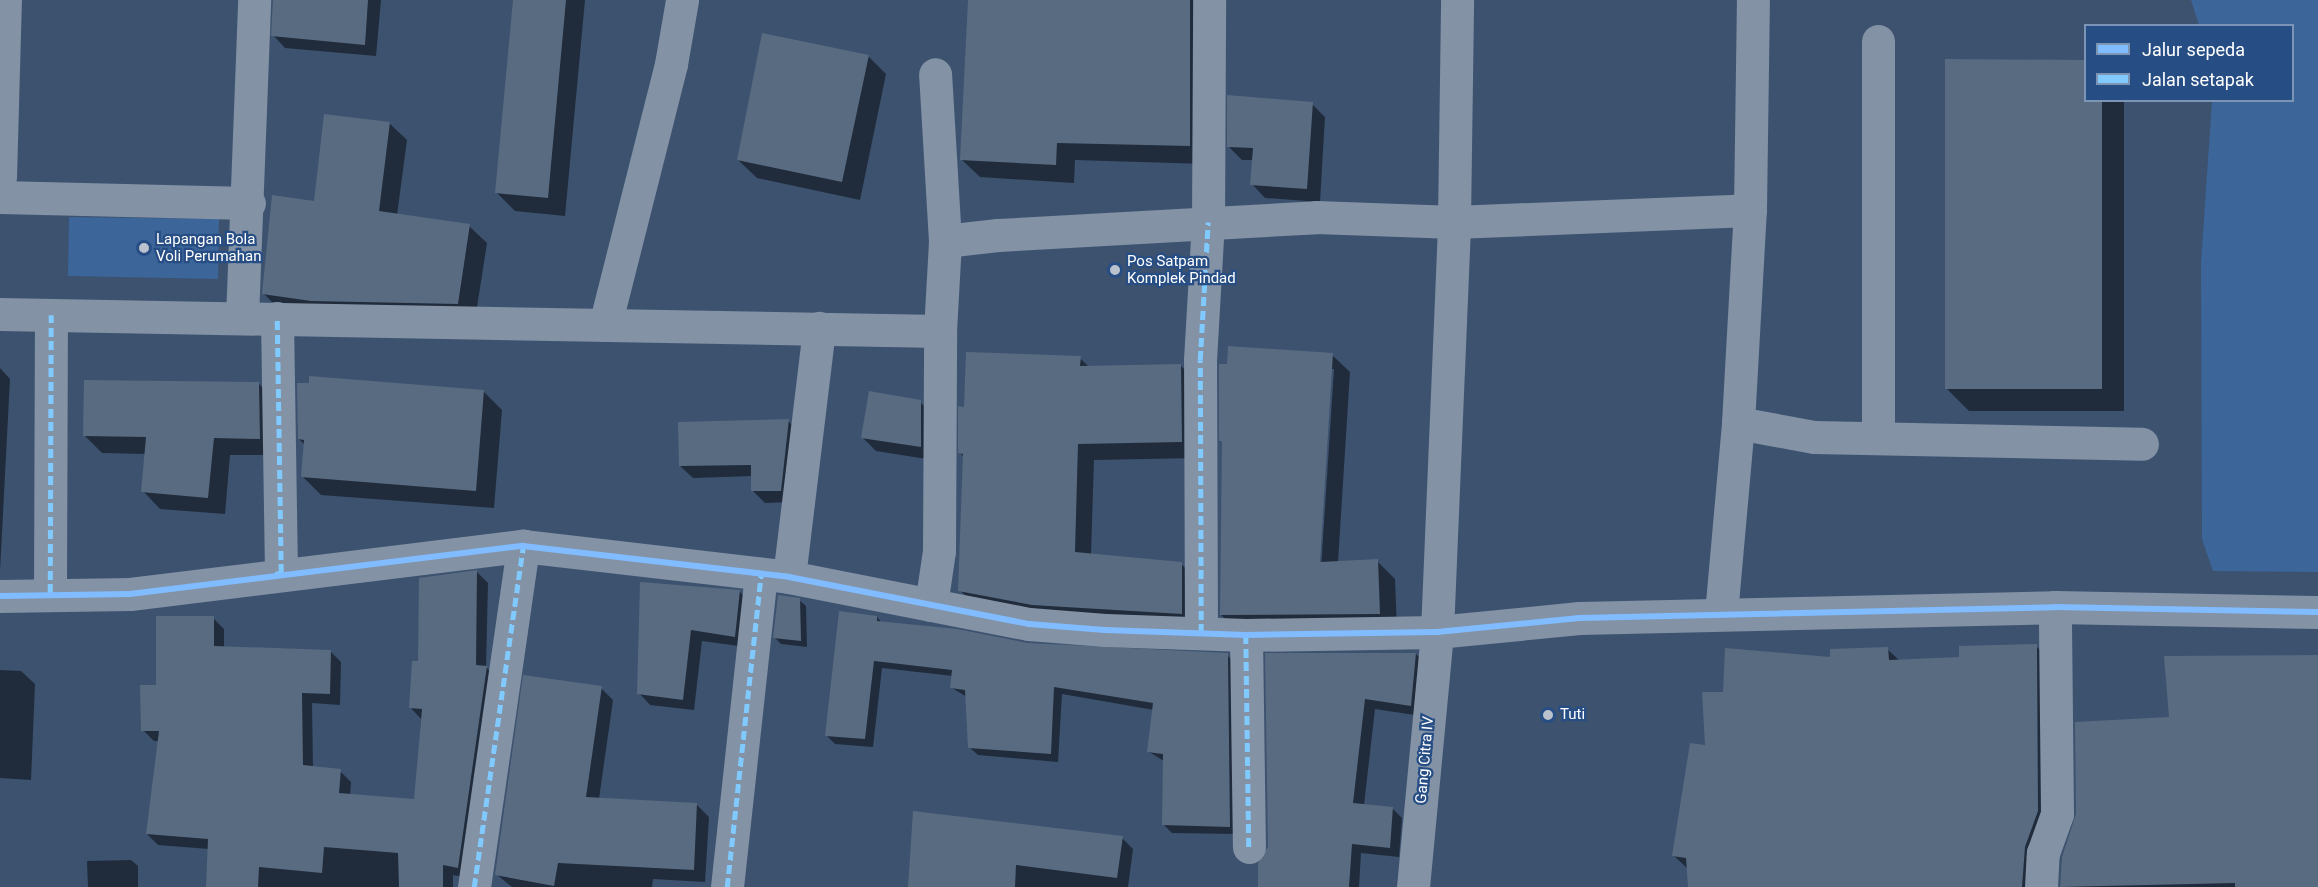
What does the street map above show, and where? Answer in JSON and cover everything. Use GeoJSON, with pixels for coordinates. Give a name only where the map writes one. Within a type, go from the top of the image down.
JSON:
{"type":"FeatureCollection","features":[{"type":"Feature","properties":{"kind":"street"},"geometry":{"type":"LineString","coordinates":[[0,177],[5,0]]}},
{"type":"Feature","properties":{"kind":"street"},"geometry":{"type":"LineString","coordinates":[[242,318],[249,203],[254,0]]}},
{"type":"Feature","properties":{"kind":"street"},"geometry":{"type":"LineString","coordinates":[[605,325],[671,63],[682,0]]}},
{"type":"Feature","properties":{"kind":"street"},"geometry":{"type":"LineString","coordinates":[[1201,633],[1200,360],[1208,222],[1209,0]]}},
{"type":"Feature","properties":{"kind":"street","name":"Gang Citra IV"},"geometry":{"type":"LineString","coordinates":[[1413,887],[1437,632],[1454,222],[1457,0]]}},
{"type":"Feature","properties":{"kind":"street"},"geometry":{"type":"LineString","coordinates":[[1721,614],[1738,423],[1750,210],[1753,0]]}},
{"type":"Feature","properties":{"kind":"street"},"geometry":{"type":"LineString","coordinates":[[1878,41],[1878,436]]}},
{"type":"Feature","properties":{"kind":"street"},"geometry":{"type":"LineString","coordinates":[[931,605],[939,551],[940,331],[945,241],[935,74]]}},
{"type":"Feature","properties":{"kind":"street"},"geometry":{"type":"LineString","coordinates":[[0,197],[249,203]]}},
{"type":"Feature","properties":{"kind":"street"},"geometry":{"type":"LineString","coordinates":[[945,241],[1208,222],[1316,217],[1454,222],[1750,210]]}},
{"type":"Feature","properties":{"kind":"street"},"geometry":{"type":"LineString","coordinates":[[0,314],[940,331]]}},
{"type":"Feature","properties":{"kind":"street"},"geometry":{"type":"LineString","coordinates":[[50,593],[51,315]]}},
{"type":"Feature","properties":{"kind":"street"},"geometry":{"type":"LineString","coordinates":[[277,318],[281,573]]}},
{"type":"Feature","properties":{"kind":"street"},"geometry":{"type":"LineString","coordinates":[[727,887],[775,576],[819,328]]}},
{"type":"Feature","properties":{"kind":"street"},"geometry":{"type":"LineString","coordinates":[[1738,423],[1814,437],[1878,436],[2142,444]]}},
{"type":"Feature","properties":{"kind":"street"},"geometry":{"type":"LineString","coordinates":[[0,596],[50,593],[130,594],[281,573],[523,546],[775,576],[1029,624],[1246,635],[1437,632],[1579,618],[1721,614],[2055,607],[2318,612]]}},
{"type":"Feature","properties":{"kind":"street"},"geometry":{"type":"LineString","coordinates":[[474,887],[523,546]]}},
{"type":"Feature","properties":{"kind":"street"},"geometry":{"type":"LineString","coordinates":[[2041,887],[2043,853],[2057,814],[2055,607]]}},
{"type":"Feature","properties":{"kind":"street"},"geometry":{"type":"LineString","coordinates":[[1246,635],[1249,847]]}},
{"type":"Feature","properties":{"kind":"shaded area"},"geometry":{"type":"Polygon","coordinates":[[[2191,0],[2318,0],[2318,572],[2213,571],[2202,539],[2201,263],[2212,102],[2294,102],[2294,24],[2199,24],[2191,0]]]}},
{"type":"Feature","properties":{"kind":"shaded area","name":"Lapangan Bola Voli Perumahan"},"geometry":{"type":"Polygon","coordinates":[[[69,217],[219,219],[218,279],[68,276],[69,217]]]}},
{"type":"Feature","properties":{"kind":"building"},"geometry":{"type":"Polygon","coordinates":[[[273,0],[368,0],[365,45],[271,36],[273,0]]]}},
{"type":"Feature","properties":{"kind":"building"},"geometry":{"type":"Polygon","coordinates":[[[513,0],[566,0],[548,198],[495,193],[513,0]]]}},
{"type":"Feature","properties":{"kind":"building"},"geometry":{"type":"Polygon","coordinates":[[[968,0],[1190,0],[1190,146],[1057,143],[1056,165],[960,160],[968,0]]]}},
{"type":"Feature","properties":{"kind":"building"},"geometry":{"type":"Polygon","coordinates":[[[762,33],[869,55],[842,182],[737,160],[762,33]]]}},
{"type":"Feature","properties":{"kind":"building"},"geometry":{"type":"Polygon","coordinates":[[[1945,59],[2084,60],[2084,102],[2102,102],[2102,389],[1945,389],[1945,59]]]}},
{"type":"Feature","properties":{"kind":"building"},"geometry":{"type":"Polygon","coordinates":[[[1227,95],[1313,102],[1307,189],[1250,185],[1253,148],[1227,147],[1227,95]]]}},
{"type":"Feature","properties":{"kind":"building"},"geometry":{"type":"Polygon","coordinates":[[[324,114],[390,122],[379,211],[470,224],[458,304],[311,301],[262,294],[272,195],[314,201],[324,114]]]}},
{"type":"Feature","properties":{"kind":"building"},"geometry":{"type":"Polygon","coordinates":[[[1228,346],[1333,353],[1320,562],[1378,559],[1380,614],[1220,615],[1222,441],[1219,441],[1219,364],[1227,364],[1228,346]]]}},
{"type":"Feature","properties":{"kind":"building"},"geometry":{"type":"Polygon","coordinates":[[[966,352],[1081,356],[1080,366],[1181,364],[1182,442],[1078,444],[1075,552],[1182,562],[1182,614],[1032,605],[958,591],[963,454],[958,453],[958,406],[964,407],[966,352]]]}},
{"type":"Feature","properties":{"kind":"building"},"geometry":{"type":"Polygon","coordinates":[[[309,376],[484,390],[476,491],[301,477],[304,440],[298,439],[297,383],[309,383],[309,376]]]}},
{"type":"Feature","properties":{"kind":"building"},"geometry":{"type":"Polygon","coordinates":[[[84,380],[259,382],[260,439],[214,438],[208,498],[141,492],[146,437],[83,436],[84,380]]]}},
{"type":"Feature","properties":{"kind":"building"},"geometry":{"type":"Polygon","coordinates":[[[869,391],[921,400],[921,447],[861,438],[869,391]]]}},
{"type":"Feature","properties":{"kind":"building"},"geometry":{"type":"Polygon","coordinates":[[[789,419],[781,491],[751,491],[751,465],[679,466],[678,422],[789,419]]]}},
{"type":"Feature","properties":{"kind":"building"},"geometry":{"type":"Polygon","coordinates":[[[477,570],[476,665],[487,666],[458,868],[443,865],[443,887],[399,887],[398,853],[324,847],[322,873],[259,867],[258,887],[206,887],[208,839],[146,834],[159,731],[141,731],[140,685],[156,685],[156,616],[214,616],[214,646],[331,650],[330,694],[302,693],[303,765],[341,769],[339,793],[414,799],[422,709],[409,708],[412,661],[418,661],[419,578],[477,570]]]}},
{"type":"Feature","properties":{"kind":"building"},"geometry":{"type":"Polygon","coordinates":[[[640,582],[740,590],[735,637],[691,630],[683,700],[637,694],[640,582]]]}},
{"type":"Feature","properties":{"kind":"building"},"geometry":{"type":"Polygon","coordinates":[[[778,595],[800,598],[801,641],[773,638],[778,595]]]}},
{"type":"Feature","properties":{"kind":"building"},"geometry":{"type":"Polygon","coordinates":[[[839,611],[877,616],[877,621],[957,629],[1028,643],[1228,653],[1230,827],[1162,825],[1163,754],[1147,752],[1153,703],[1054,687],[1051,754],[968,748],[965,690],[950,688],[952,670],[874,661],[865,739],[825,736],[839,611]]]}},
{"type":"Feature","properties":{"kind":"building"},"geometry":{"type":"Polygon","coordinates":[[[2037,644],[2038,811],[2025,847],[2022,887],[1688,887],[1686,858],[1672,856],[1690,743],[1705,745],[1702,692],[1723,692],[1725,648],[1830,657],[1830,649],[1888,647],[1889,660],[1959,657],[1959,646],[2037,644]]]}},
{"type":"Feature","properties":{"kind":"building"},"geometry":{"type":"Polygon","coordinates":[[[1265,653],[1416,653],[1411,706],[1365,699],[1353,803],[1393,807],[1390,848],[1352,844],[1349,887],[1258,887],[1258,863],[1268,847],[1265,653]]]}},
{"type":"Feature","properties":{"kind":"building"},"geometry":{"type":"Polygon","coordinates":[[[2318,655],[2318,887],[2235,887],[2235,883],[2060,887],[2062,857],[2076,814],[2075,722],[2169,717],[2164,656],[2318,655]]]}},
{"type":"Feature","properties":{"kind":"building"},"geometry":{"type":"Polygon","coordinates":[[[523,675],[602,686],[586,797],[697,803],[694,870],[558,863],[554,886],[495,875],[523,675]]]}},
{"type":"Feature","properties":{"kind":"building"},"geometry":{"type":"Polygon","coordinates":[[[913,811],[1123,836],[1117,878],[1016,865],[1015,887],[908,887],[913,811]]]}},
{"type":"Feature","properties":{"kind":"marked path"},"geometry":{"type":"LineString","coordinates":[[1201,633],[1200,360],[1208,222]]}},
{"type":"Feature","properties":{"kind":"marked path"},"geometry":{"type":"LineString","coordinates":[[50,593],[51,315]]}},
{"type":"Feature","properties":{"kind":"marked path"},"geometry":{"type":"LineString","coordinates":[[275,574],[281,573],[277,318]]}},
{"type":"Feature","properties":{"kind":"marked path"},"geometry":{"type":"LineString","coordinates":[[474,887],[523,546]]}},
{"type":"Feature","properties":{"kind":"marked path"},"geometry":{"type":"LineString","coordinates":[[727,887],[761,574]]}},
{"type":"Feature","properties":{"kind":"marked path"},"geometry":{"type":"LineString","coordinates":[[1246,635],[1249,847]]}},
{"type":"Feature","properties":{"kind":"cycle path"},"geometry":{"type":"LineString","coordinates":[[0,596],[130,594],[523,546],[789,577],[1029,624],[1105,630],[1246,635],[1437,632],[1579,618],[2055,607],[2318,612]]}},
{"type":"Feature","properties":{"kind":"place","name":"Lapangan Bola Voli Perumahan"},"geometry":{"type":"Point","coordinates":[144,248]}},
{"type":"Feature","properties":{"kind":"place","name":"Pos Satpam Komplek Pindad"},"geometry":{"type":"Point","coordinates":[1115,270]}},
{"type":"Feature","properties":{"kind":"place","name":"Tuti"},"geometry":{"type":"Point","coordinates":[1548,715]}}]}
